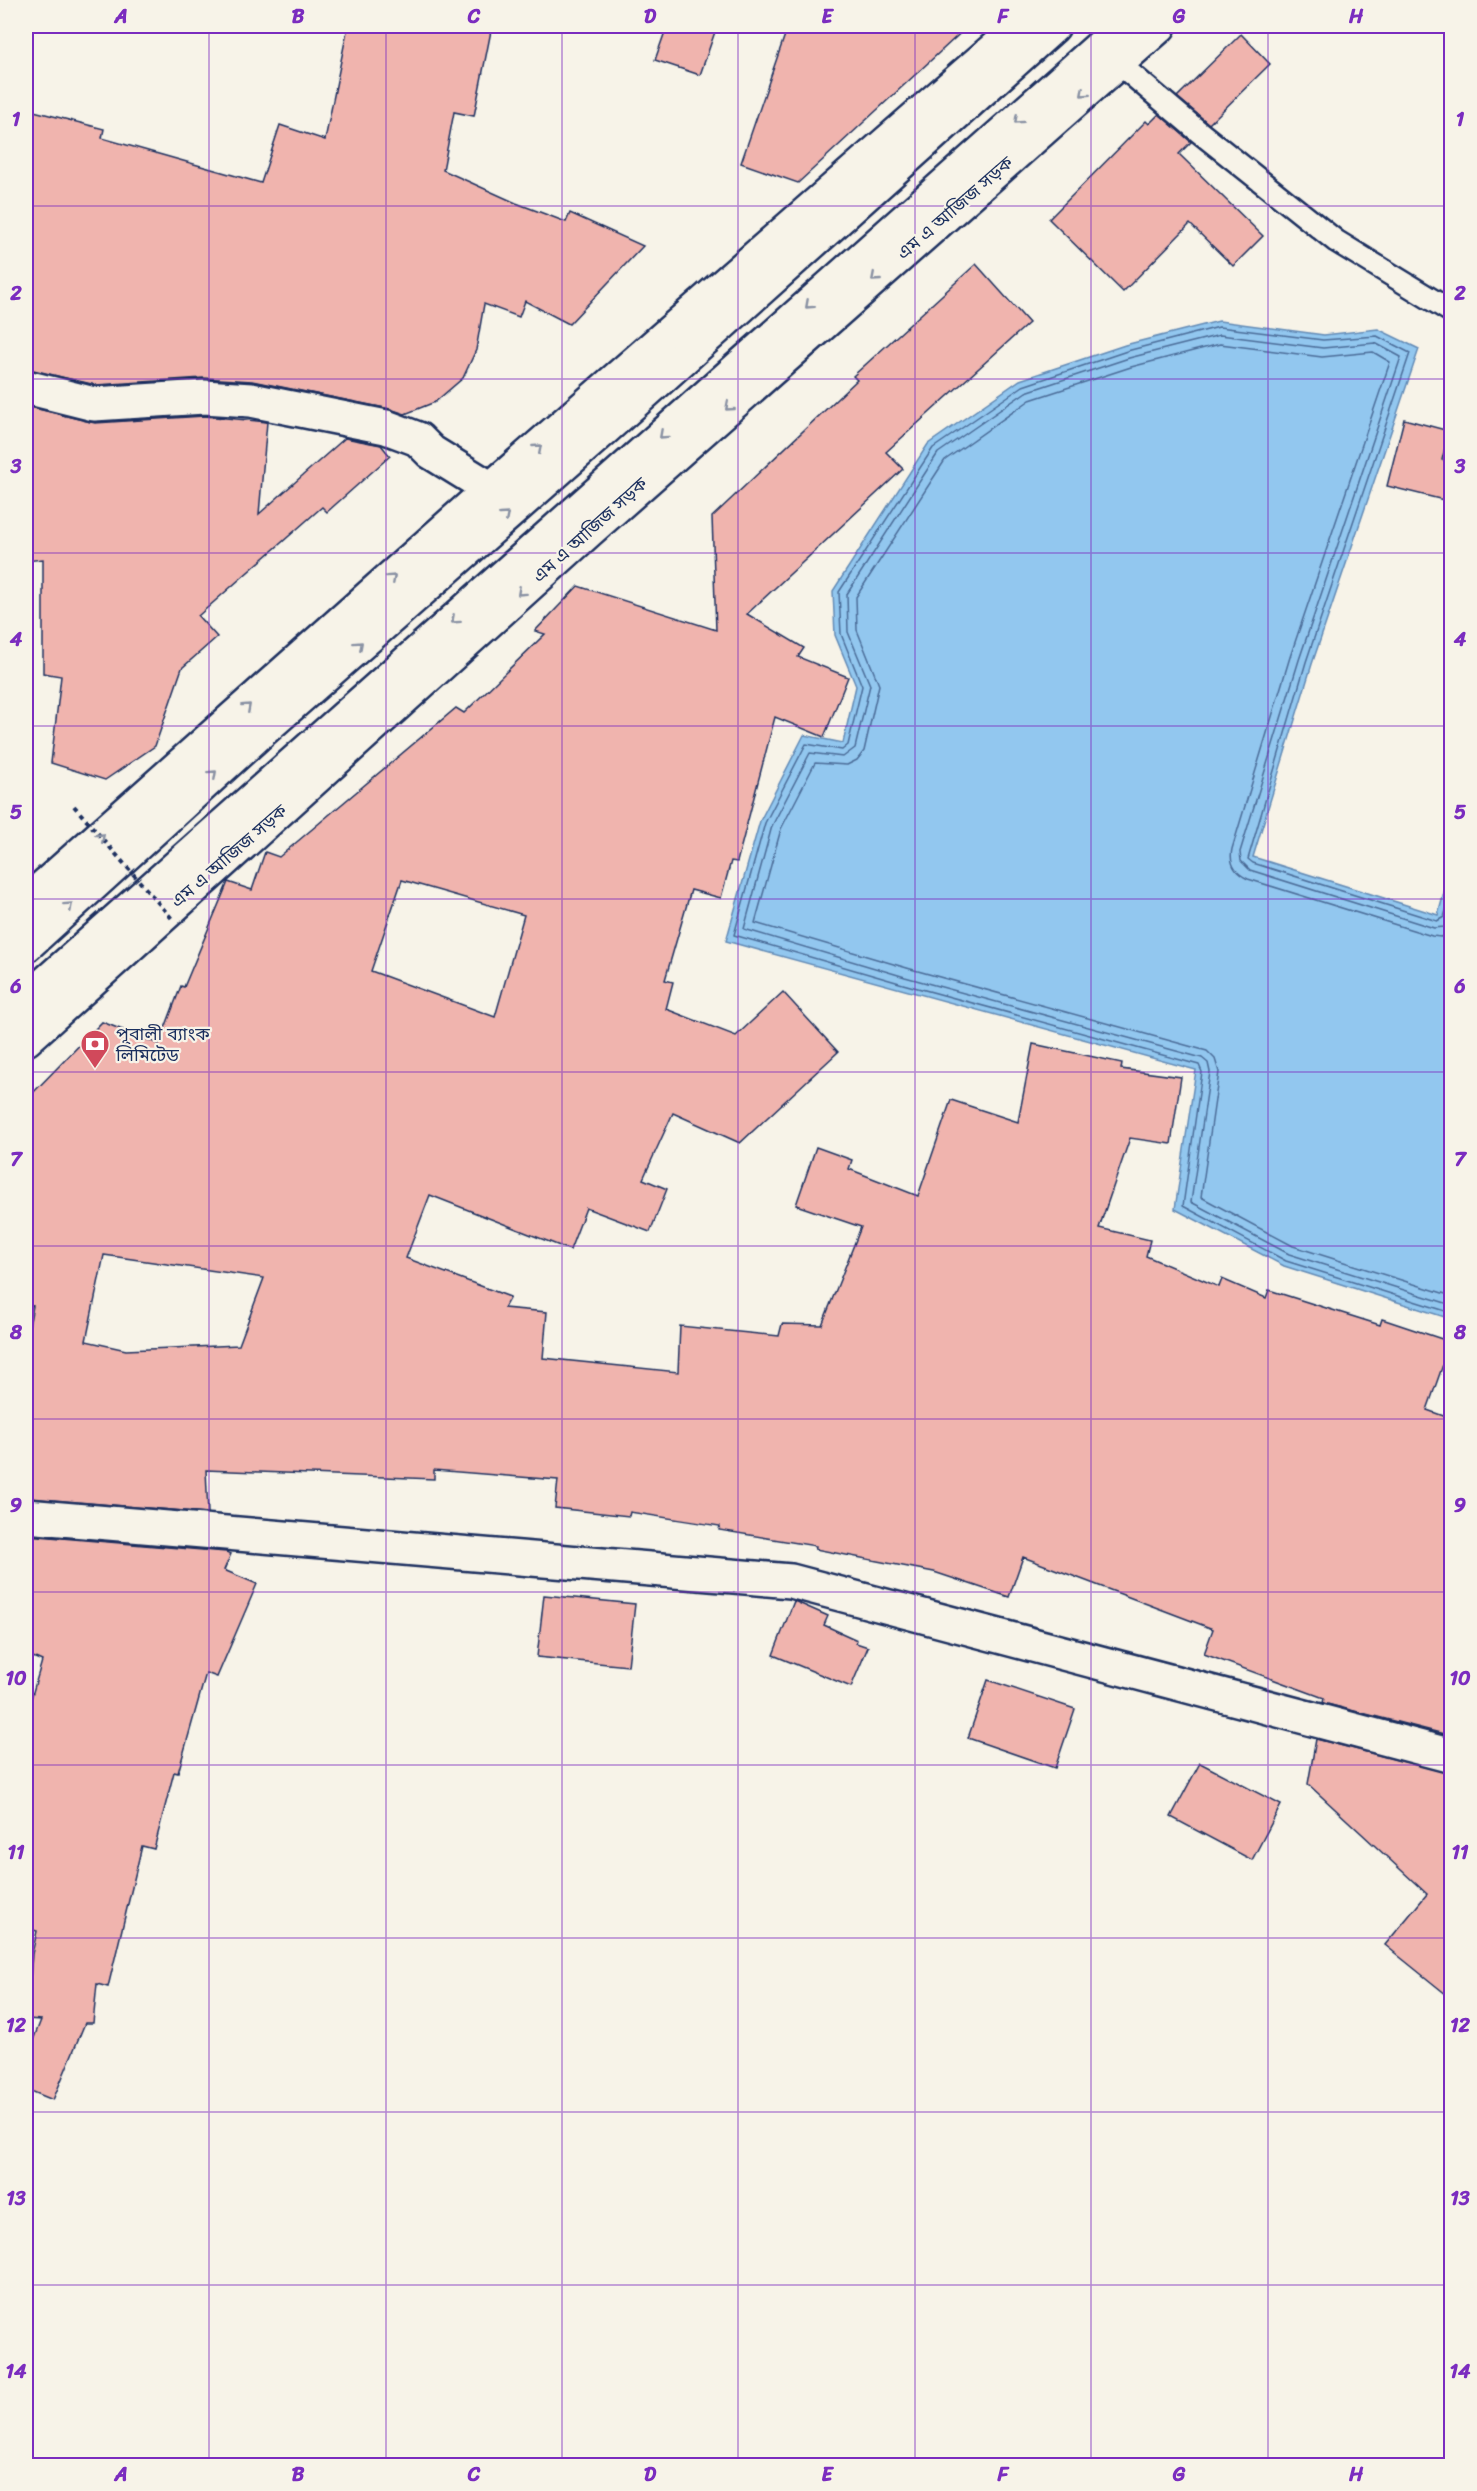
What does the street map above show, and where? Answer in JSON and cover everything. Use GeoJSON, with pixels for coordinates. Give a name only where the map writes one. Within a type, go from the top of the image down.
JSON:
{"type":"FeatureCollection","features":[{"type":"Feature","properties":{"kind":"main road"},"geometry":{"type":"LineString","coordinates":[[26,903],[492,489],[1021,26]]}},
{"type":"Feature","properties":{"kind":"main road"},"geometry":{"type":"LineString","coordinates":[[26,945],[260,732],[606,428],[1053,26]]}},
{"type":"Feature","properties":{"kind":"main road"},"geometry":{"type":"LineString","coordinates":[[26,1001],[1124,26]]}},
{"type":"Feature","properties":{"kind":"main road","name":"এম এ আজিজ সড়ক"},"geometry":{"type":"LineString","coordinates":[[26,1039],[588,531],[1159,26]]}},
{"type":"Feature","properties":{"kind":"main road"},"geometry":{"type":"LineString","coordinates":[[26,387],[94,404],[204,397],[251,400],[386,427],[418,439],[431,452],[492,489]]}},
{"type":"Feature","properties":{"kind":"main road"},"geometry":{"type":"LineString","coordinates":[[26,1516],[791,1581],[1452,1756]]}},
{"type":"Feature","properties":{"kind":"lane"},"geometry":{"type":"LineString","coordinates":[[1117,62],[1198,131],[1336,241],[1452,312]]}},
{"type":"Feature","properties":{"kind":"path"},"geometry":{"type":"LineString","coordinates":[[74,806],[174,921]]}},
{"type":"Feature","properties":{"kind":"water"},"geometry":{"type":"Polygon","coordinates":[[[1219,321],[1324,335],[1378,329],[1419,349],[1312,664],[1253,857],[1438,915],[1451,867],[1451,1319],[1284,1266],[1175,1209],[1196,1070],[726,941],[760,821],[804,735],[843,743],[856,686],[835,635],[833,591],[928,444],[1020,380],[1125,345],[1219,321]]]}},
{"type":"Feature","properties":{"kind":"building"},"geometry":{"type":"Polygon","coordinates":[[[348,26],[492,26],[474,116],[454,112],[443,170],[516,203],[566,222],[570,213],[643,246],[569,324],[525,301],[519,317],[484,304],[476,350],[463,378],[435,402],[405,414],[252,381],[203,378],[96,385],[26,369],[26,109],[104,129],[102,138],[261,183],[280,125],[325,140],[348,26]]]}},
{"type":"Feature","properties":{"kind":"building"},"geometry":{"type":"Polygon","coordinates":[[[667,26],[717,26],[700,75],[655,60],[667,26]]]}},
{"type":"Feature","properties":{"kind":"building"},"geometry":{"type":"Polygon","coordinates":[[[788,26],[968,26],[798,183],[741,163],[788,26]]]}},
{"type":"Feature","properties":{"kind":"building"},"geometry":{"type":"Polygon","coordinates":[[[1241,34],[1270,64],[1209,124],[1177,97],[1241,34]]]}},
{"type":"Feature","properties":{"kind":"building"},"geometry":{"type":"Polygon","coordinates":[[[1159,114],[1191,142],[1179,154],[1263,236],[1233,266],[1190,224],[1123,292],[1049,219],[1146,121],[1149,124],[1159,114]]]}},
{"type":"Feature","properties":{"kind":"building"},"geometry":{"type":"Polygon","coordinates":[[[976,264],[1029,323],[886,452],[903,469],[747,614],[804,648],[798,657],[848,677],[824,737],[775,717],[737,862],[731,861],[721,898],[691,890],[665,980],[673,982],[666,1009],[736,1036],[783,992],[838,1052],[740,1143],[673,1113],[643,1179],[667,1189],[650,1232],[586,1208],[570,1250],[430,1195],[406,1258],[510,1297],[504,1308],[547,1312],[543,1358],[678,1372],[680,1326],[779,1336],[782,1324],[822,1325],[861,1227],[796,1205],[816,1147],[852,1160],[849,1169],[918,1196],[951,1100],[1018,1122],[1033,1044],[1122,1063],[1121,1069],[1181,1077],[1171,1144],[1130,1138],[1099,1228],[1150,1240],[1146,1256],[1219,1287],[1222,1279],[1266,1298],[1269,1290],[1380,1325],[1382,1319],[1451,1342],[1427,1410],[1452,1419],[1452,1736],[1323,1703],[1324,1698],[1204,1654],[1213,1629],[1023,1557],[1009,1597],[934,1572],[815,1549],[816,1546],[719,1530],[720,1526],[630,1512],[629,1516],[555,1508],[558,1480],[434,1470],[434,1479],[206,1470],[208,1513],[26,1498],[26,1342],[33,1306],[26,1305],[26,1100],[102,1022],[159,1044],[181,986],[184,987],[228,882],[252,890],[265,852],[279,857],[456,708],[464,713],[545,634],[535,631],[578,586],[716,630],[712,517],[857,380],[853,376],[976,264]],[[402,880],[371,971],[495,1017],[524,915],[402,880]],[[104,1255],[86,1341],[126,1350],[239,1345],[264,1278],[104,1255]]]}},
{"type":"Feature","properties":{"kind":"building"},"geometry":{"type":"Polygon","coordinates":[[[26,406],[95,423],[204,416],[267,422],[259,514],[345,438],[381,445],[390,456],[327,512],[322,507],[198,616],[217,637],[182,668],[155,746],[105,780],[51,763],[61,676],[43,673],[43,559],[26,561],[26,406]]]}},
{"type":"Feature","properties":{"kind":"building"},"geometry":{"type":"Polygon","coordinates":[[[1404,419],[1449,431],[1442,460],[1452,462],[1452,502],[1387,486],[1404,419]]]}},
{"type":"Feature","properties":{"kind":"building"},"geometry":{"type":"Polygon","coordinates":[[[26,1535],[226,1552],[231,1554],[224,1570],[257,1584],[217,1677],[206,1673],[178,1773],[174,1772],[154,1849],[142,1846],[108,1987],[97,1984],[93,2023],[85,2023],[53,2100],[26,2089],[26,2058],[41,2020],[27,2019],[32,1954],[37,1931],[26,1928],[26,1716],[42,1661],[26,1654],[26,1535]]]}},
{"type":"Feature","properties":{"kind":"building"},"geometry":{"type":"Polygon","coordinates":[[[544,1595],[635,1604],[628,1666],[537,1657],[544,1595]]]}},
{"type":"Feature","properties":{"kind":"building"},"geometry":{"type":"Polygon","coordinates":[[[794,1601],[828,1616],[824,1625],[868,1647],[851,1687],[773,1655],[794,1601]]]}},
{"type":"Feature","properties":{"kind":"building"},"geometry":{"type":"Polygon","coordinates":[[[988,1680],[1075,1709],[1055,1768],[968,1738],[988,1680]]]}},
{"type":"Feature","properties":{"kind":"building"},"geometry":{"type":"Polygon","coordinates":[[[1316,1739],[1452,1774],[1452,1999],[1385,1945],[1427,1894],[1308,1784],[1316,1739]]]}},
{"type":"Feature","properties":{"kind":"building"},"geometry":{"type":"Polygon","coordinates":[[[1200,1763],[1281,1805],[1252,1860],[1171,1817],[1200,1763]]]}},
{"type":"Feature","properties":{"kind":"place","name":"পূবালী ব্যাংক লিমিটেড"},"geometry":{"type":"Point","coordinates":[95,1070]}}]}
